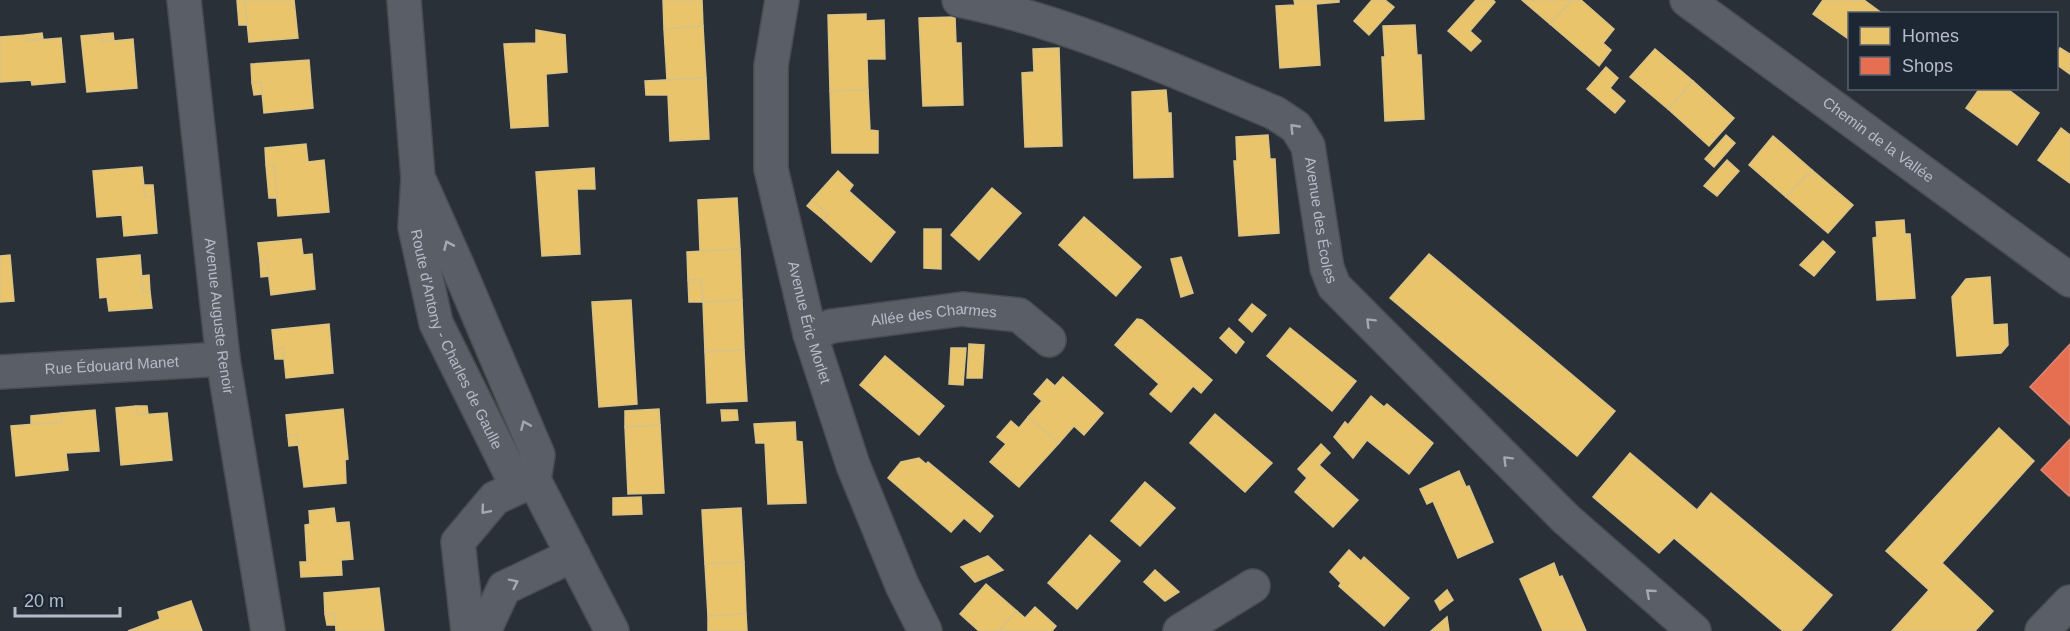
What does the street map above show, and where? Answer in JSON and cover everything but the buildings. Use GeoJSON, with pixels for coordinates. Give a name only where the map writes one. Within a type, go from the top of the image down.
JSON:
{"type":"FeatureCollection","features":[{"type":"Feature","properties":{"kind":"street","name":"Avenue Auguste Renoir"},"geometry":{"type":"LineString","coordinates":[[184,0],[223,359],[268,631]]}},
{"type":"Feature","properties":{"kind":"street","name":"Route d'Antony - Charles de Gaulle"},"geometry":{"type":"LineString","coordinates":[[405,0],[418,178],[538,455],[534,480]]}},
{"type":"Feature","properties":{"kind":"street","name":"Avenue Éric Morlet"},"geometry":{"type":"LineString","coordinates":[[782,0],[771,66],[771,169],[810,334],[853,465],[902,585],[925,631]]}},
{"type":"Feature","properties":{"kind":"street","name":"Avenue des Écoles"},"geometry":{"type":"LineString","coordinates":[[959,0],[1002,9],[1129,51],[1275,113],[1296,127],[1308,146],[1327,268],[1334,286],[1566,519],[1694,631]]}},
{"type":"Feature","properties":{"kind":"street","name":"Chemin de la Vallée"},"geometry":{"type":"LineString","coordinates":[[1686,0],[2070,280]]}},
{"type":"Feature","properties":{"kind":"street","name":"Allée des Charmes"},"geometry":{"type":"LineString","coordinates":[[810,334],[832,326],[962,309],[1019,315],[1049,340]]}},
{"type":"Feature","properties":{"kind":"street","name":"Rue Édouard Manet"},"geometry":{"type":"LineString","coordinates":[[0,372],[223,359]]}},
{"type":"Feature","properties":{"kind":"street"},"geometry":{"type":"LineString","coordinates":[[468,631],[458,542],[495,498],[534,480],[612,631]]}},
{"type":"Feature","properties":{"kind":"street"},"geometry":{"type":"LineString","coordinates":[[484,631],[504,588],[573,555]]}},
{"type":"Feature","properties":{"kind":"street"},"geometry":{"type":"LineString","coordinates":[[1180,631],[1253,586]]}},
{"type":"Feature","properties":{"kind":"street"},"geometry":{"type":"LineString","coordinates":[[2042,631],[2070,602]]}}]}
